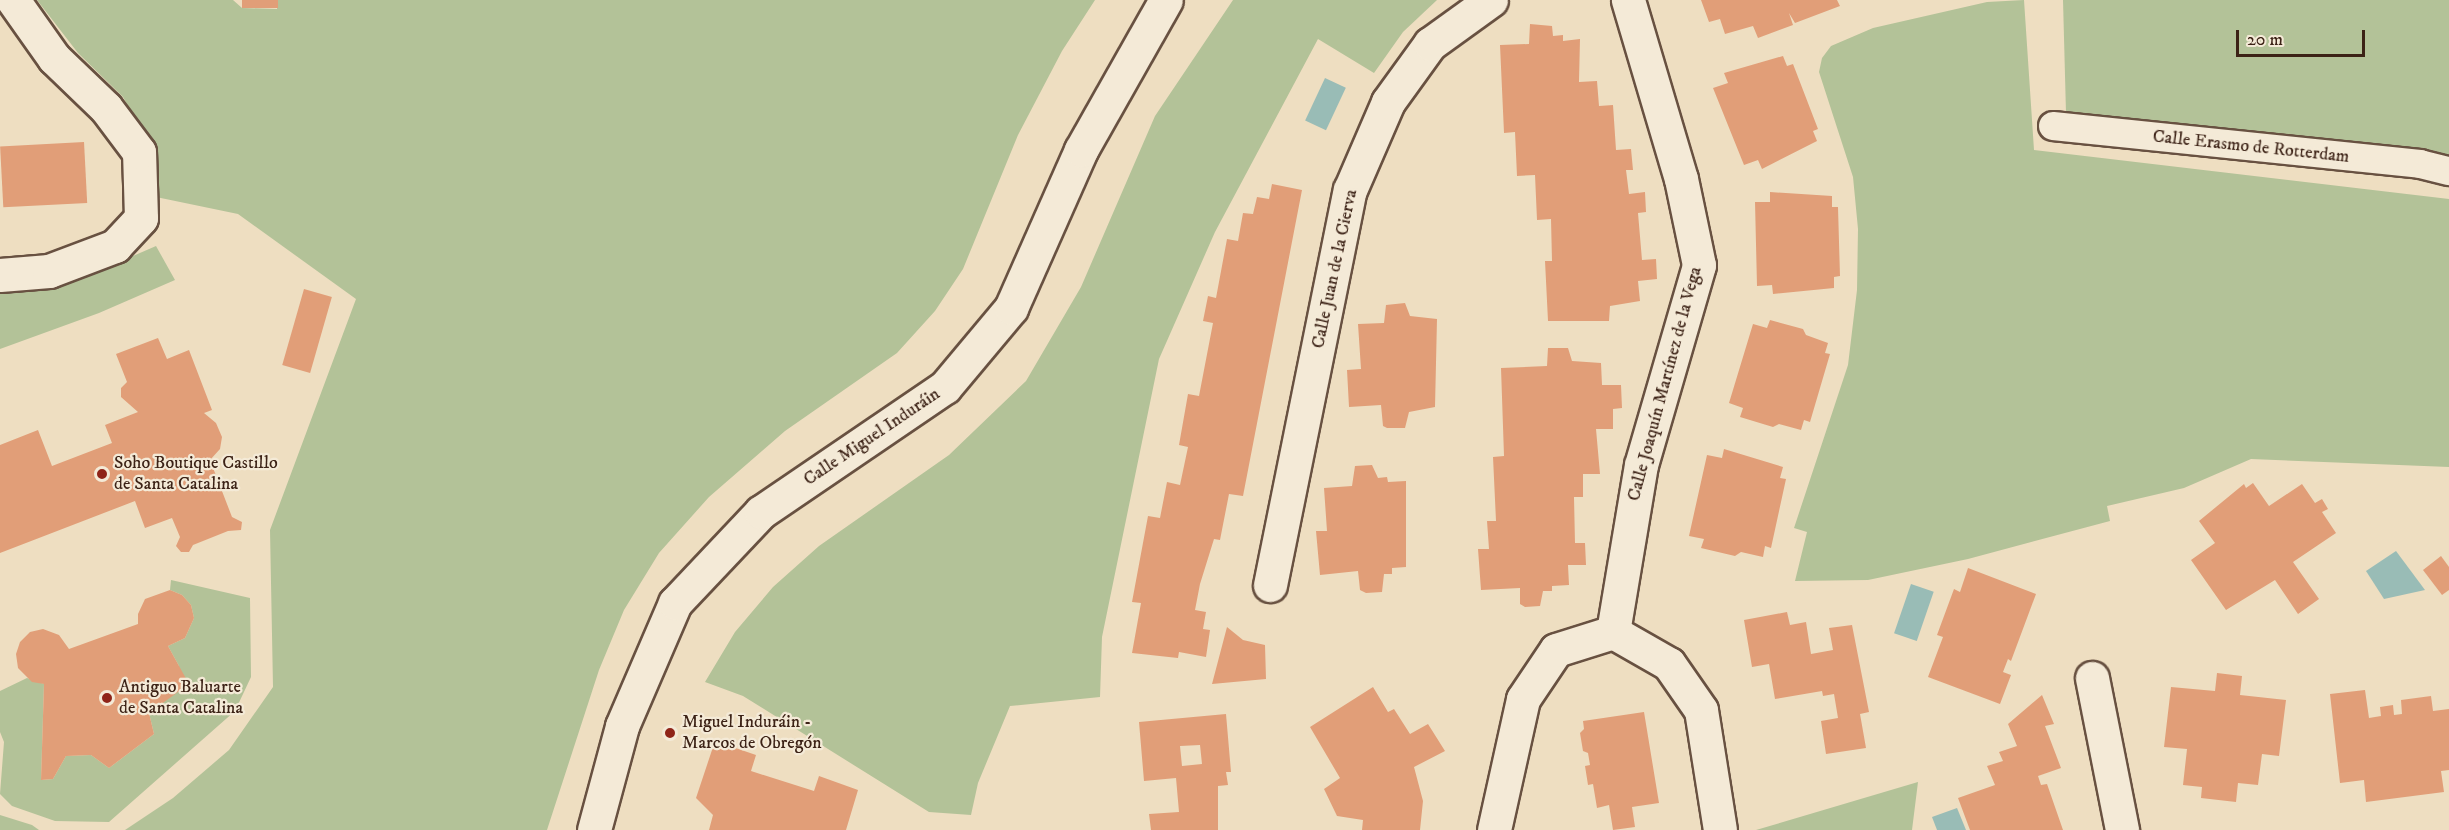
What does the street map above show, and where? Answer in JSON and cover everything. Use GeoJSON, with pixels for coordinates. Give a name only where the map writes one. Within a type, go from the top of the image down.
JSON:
{"type":"FeatureCollection","features":[{"type":"Feature","properties":{"kind":"street"},"geometry":{"type":"LineString","coordinates":[[0,275],[49,271],[115,246],[141,218],[139,152],[106,108],[54,58],[13,0]]}},
{"type":"Feature","properties":{"kind":"street","name":"Calle Miguel Induráin"},"geometry":{"type":"LineString","coordinates":[[594,830],[622,726],[675,603],[761,512],[945,387],[1011,308],[1081,150],[1166,0]]}},
{"type":"Feature","properties":{"kind":"street","name":"Calle Juan de la Cierva"},"geometry":{"type":"LineString","coordinates":[[1270,585],[1350,190],[1388,102],[1430,44],[1491,0]]}},
{"type":"Feature","properties":{"kind":"street","name":"Calle Joaquín Martínez de la Vega"},"geometry":{"type":"LineString","coordinates":[[1612,632],[1641,465],[1698,265],[1681,179],[1628,0]]}},
{"type":"Feature","properties":{"kind":"street","name":"Calle Erasmo de Rotterdam"},"geometry":{"type":"LineString","coordinates":[[2053,126],[2420,164],[2449,171]]}},
{"type":"Feature","properties":{"kind":"street"},"geometry":{"type":"LineString","coordinates":[[1494,830],[1522,699],[1556,650],[1612,632],[1669,664],[1701,710],[1720,830]]}},
{"type":"Feature","properties":{"kind":"street"},"geometry":{"type":"LineString","coordinates":[[2092,678],[2122,830]]}},
{"type":"Feature","properties":{"kind":"green space"},"geometry":{"type":"Polygon","coordinates":[[[37,0],[233,0],[242,8],[277,9],[278,0],[1095,0],[1062,51],[1018,135],[963,269],[935,311],[897,353],[785,431],[709,497],[659,553],[624,610],[599,670],[547,830],[125,830],[173,798],[229,750],[273,687],[270,530],[356,299],[238,214],[156,197],[158,160],[123,97],[78,53],[37,0]]]}},
{"type":"Feature","properties":{"kind":"green space"},"geometry":{"type":"Polygon","coordinates":[[[1233,0],[1437,0],[1403,32],[1374,73],[1318,39],[1215,232],[1159,359],[1102,637],[1100,697],[1010,706],[978,783],[971,815],[929,812],[743,696],[705,682],[735,632],[773,587],[819,546],[949,455],[1026,381],[1081,287],[1155,116],[1233,0]]]}},
{"type":"Feature","properties":{"kind":"green space"},"geometry":{"type":"Polygon","coordinates":[[[2024,0],[2034,150],[2449,199],[2449,467],[2251,459],[2184,488],[2107,506],[2110,521],[1968,559],[1868,580],[1795,581],[1807,532],[1794,528],[1848,365],[1857,290],[1858,229],[1853,177],[1819,72],[1822,58],[1831,46],[1873,28],[1987,2],[2024,0]]]}},
{"type":"Feature","properties":{"kind":"green space"},"geometry":{"type":"Polygon","coordinates":[[[2063,0],[2449,0],[2449,158],[2066,113],[2063,0]]]}},
{"type":"Feature","properties":{"kind":"green space"},"geometry":{"type":"Polygon","coordinates":[[[156,246],[175,280],[99,313],[0,349],[0,293],[87,276],[156,246]]]}},
{"type":"Feature","properties":{"kind":"green space"},"geometry":{"type":"Polygon","coordinates":[[[171,580],[250,598],[251,677],[235,711],[109,822],[55,821],[12,806],[0,794],[4,742],[0,732],[0,691],[27,678],[44,684],[41,780],[53,779],[66,756],[91,755],[109,768],[154,734],[149,713],[129,685],[179,666],[168,646],[185,638],[194,618],[191,605],[182,595],[170,590],[171,580]]]}},
{"type":"Feature","properties":{"kind":"green space"},"geometry":{"type":"Polygon","coordinates":[[[1918,782],[1912,830],[1756,830],[1918,782]]]}},
{"type":"Feature","properties":{"kind":"green space"},"geometry":{"type":"Polygon","coordinates":[[[0,815],[32,825],[39,830],[0,830],[0,815]]]}},
{"type":"Feature","properties":{"kind":"water"},"geometry":{"type":"Polygon","coordinates":[[[1325,78],[1346,88],[1326,130],[1305,121],[1325,78]]]}},
{"type":"Feature","properties":{"kind":"water"},"geometry":{"type":"Polygon","coordinates":[[[2396,551],[2425,590],[2384,599],[2366,571],[2396,551]]]}},
{"type":"Feature","properties":{"kind":"water"},"geometry":{"type":"Polygon","coordinates":[[[1911,584],[1934,592],[1917,641],[1894,633],[1911,584]]]}},
{"type":"Feature","properties":{"kind":"water"},"geometry":{"type":"Polygon","coordinates":[[[1957,808],[1966,830],[1937,830],[1932,817],[1957,808]]]}},
{"type":"Feature","properties":{"kind":"building"},"geometry":{"type":"Polygon","coordinates":[[[242,0],[278,0],[278,8],[242,8],[242,0]]]}},
{"type":"Feature","properties":{"kind":"building"},"geometry":{"type":"Polygon","coordinates":[[[1701,0],[1837,0],[1840,6],[1795,23],[1789,13],[1793,25],[1758,38],[1753,26],[1725,34],[1720,19],[1709,22],[1701,0]]]}},
{"type":"Feature","properties":{"kind":"building"},"geometry":{"type":"Polygon","coordinates":[[[1530,24],[1552,26],[1553,36],[1563,35],[1563,41],[1580,39],[1579,82],[1597,81],[1599,106],[1613,105],[1616,150],[1631,149],[1633,170],[1626,170],[1629,194],[1645,192],[1646,212],[1638,213],[1642,260],[1656,259],[1657,279],[1638,281],[1640,301],[1610,306],[1609,321],[1548,321],[1545,261],[1552,261],[1551,219],[1537,220],[1535,175],[1517,176],[1515,132],[1504,133],[1500,45],[1529,44],[1530,24]]]}},
{"type":"Feature","properties":{"kind":"building"},"geometry":{"type":"Polygon","coordinates":[[[1783,56],[1787,66],[1793,64],[1818,129],[1813,131],[1817,141],[1762,169],[1758,160],[1744,165],[1713,88],[1728,83],[1724,73],[1783,56]]]}},
{"type":"Feature","properties":{"kind":"building"},"geometry":{"type":"Polygon","coordinates":[[[84,142],[87,203],[3,207],[0,146],[84,142]]]}},
{"type":"Feature","properties":{"kind":"building"},"geometry":{"type":"Polygon","coordinates":[[[1272,184],[1302,190],[1243,496],[1229,494],[1220,540],[1214,539],[1200,584],[1195,610],[1206,612],[1203,629],[1210,630],[1206,657],[1179,652],[1178,658],[1132,653],[1141,603],[1132,602],[1148,516],[1160,518],[1167,482],[1180,485],[1188,447],[1179,445],[1188,394],[1199,396],[1213,323],[1203,321],[1208,296],[1216,298],[1227,239],[1238,241],[1243,213],[1253,214],[1257,197],[1269,199],[1272,184]]]}},
{"type":"Feature","properties":{"kind":"building"},"geometry":{"type":"Polygon","coordinates":[[[1770,192],[1832,196],[1832,207],[1838,207],[1840,276],[1834,277],[1834,288],[1773,294],[1772,285],[1757,286],[1755,202],[1770,202],[1770,192]]]}},
{"type":"Feature","properties":{"kind":"building"},"geometry":{"type":"Polygon","coordinates":[[[304,289],[332,297],[310,373],[282,365],[304,289]]]}},
{"type":"Feature","properties":{"kind":"building"},"geometry":{"type":"Polygon","coordinates":[[[1405,303],[1410,316],[1437,319],[1435,407],[1409,412],[1405,428],[1387,428],[1383,426],[1381,405],[1349,407],[1347,370],[1361,369],[1358,324],[1384,323],[1386,305],[1405,303]]]}},
{"type":"Feature","properties":{"kind":"building"},"geometry":{"type":"Polygon","coordinates":[[[1770,320],[1803,329],[1806,335],[1828,343],[1825,353],[1830,354],[1810,422],[1804,420],[1801,430],[1779,424],[1773,427],[1740,417],[1743,408],[1729,403],[1753,324],[1767,328],[1770,320]]]}},
{"type":"Feature","properties":{"kind":"building"},"geometry":{"type":"Polygon","coordinates":[[[158,338],[167,359],[189,350],[212,410],[204,413],[216,423],[222,437],[220,449],[210,460],[232,517],[242,522],[241,530],[228,531],[193,545],[189,552],[181,552],[176,546],[180,537],[172,518],[145,528],[135,501],[0,553],[0,445],[38,430],[52,466],[112,443],[105,425],[138,412],[121,397],[121,388],[127,382],[116,354],[158,338]]]}},
{"type":"Feature","properties":{"kind":"building"},"geometry":{"type":"Polygon","coordinates":[[[1548,348],[1568,348],[1572,361],[1601,363],[1602,385],[1621,385],[1622,408],[1613,409],[1613,429],[1596,429],[1600,474],[1583,474],[1583,497],[1574,497],[1575,543],[1585,543],[1586,565],[1568,565],[1569,585],[1552,586],[1552,591],[1543,591],[1540,606],[1525,607],[1520,604],[1520,588],[1481,590],[1478,549],[1489,549],[1487,521],[1496,521],[1493,457],[1504,456],[1501,368],[1547,366],[1548,348]]]}},
{"type":"Feature","properties":{"kind":"building"},"geometry":{"type":"Polygon","coordinates":[[[1724,449],[1783,467],[1780,478],[1786,479],[1771,548],[1765,546],[1763,557],[1741,552],[1735,556],[1701,548],[1704,539],[1689,536],[1707,455],[1722,458],[1724,449]]]}},
{"type":"Feature","properties":{"kind":"building"},"geometry":{"type":"Polygon","coordinates":[[[1372,465],[1378,478],[1387,477],[1388,482],[1406,481],[1406,567],[1392,568],[1392,574],[1384,574],[1382,592],[1366,593],[1360,590],[1358,571],[1320,575],[1316,531],[1327,531],[1324,488],[1352,486],[1355,466],[1372,465]]]}},
{"type":"Feature","properties":{"kind":"building"},"geometry":{"type":"Polygon","coordinates":[[[2253,483],[2269,506],[2302,484],[2315,503],[2322,499],[2328,509],[2322,512],[2336,533],[2293,562],[2319,599],[2298,614],[2275,580],[2226,610],[2191,560],[2215,543],[2199,521],[2244,484],[2246,488],[2253,483]]]}},
{"type":"Feature","properties":{"kind":"building"},"geometry":{"type":"Polygon","coordinates":[[[2441,556],[2449,567],[2449,590],[2442,595],[2423,570],[2441,556]]]}},
{"type":"Feature","properties":{"kind":"building"},"geometry":{"type":"Polygon","coordinates":[[[1968,568],[2036,594],[2011,661],[2008,659],[2003,672],[2011,675],[2000,704],[1928,677],[1943,637],[1937,635],[1954,589],[1960,592],[1968,568]]]}},
{"type":"Feature","properties":{"kind":"building","name":"Antiguo Baluarte de Santa Catalina"},"geometry":{"type":"Polygon","coordinates":[[[170,590],[182,595],[191,605],[194,618],[185,638],[168,646],[189,684],[149,713],[154,734],[109,768],[91,755],[66,756],[53,779],[41,780],[44,684],[32,682],[18,668],[16,654],[20,642],[30,632],[43,629],[59,635],[69,649],[138,624],[138,614],[145,599],[170,590]]]}},
{"type":"Feature","properties":{"kind":"building"},"geometry":{"type":"Polygon","coordinates":[[[1787,612],[1790,625],[1806,622],[1811,654],[1833,650],[1829,628],[1852,625],[1869,712],[1860,714],[1866,748],[1826,754],[1821,721],[1838,718],[1834,694],[1823,696],[1822,691],[1775,699],[1769,664],[1752,667],[1744,620],[1787,612]]]}},
{"type":"Feature","properties":{"kind":"building"},"geometry":{"type":"Polygon","coordinates":[[[1227,627],[1243,640],[1265,645],[1266,679],[1212,684],[1227,627]]]}},
{"type":"Feature","properties":{"kind":"building"},"geometry":{"type":"Polygon","coordinates":[[[2217,673],[2242,676],[2240,695],[2286,700],[2279,756],[2262,754],[2258,785],[2238,783],[2236,802],[2201,798],[2202,787],[2183,785],[2187,749],[2164,747],[2171,687],[2215,691],[2217,673]]]}},
{"type":"Feature","properties":{"kind":"building"},"geometry":{"type":"Polygon","coordinates":[[[1373,687],[1388,712],[1394,709],[1410,734],[1428,724],[1445,751],[1414,767],[1423,801],[1420,830],[1362,830],[1363,820],[1337,816],[1324,789],[1340,778],[1310,727],[1373,687]]]}},
{"type":"Feature","properties":{"kind":"building"},"geometry":{"type":"Polygon","coordinates":[[[2365,690],[2369,718],[2381,716],[2380,707],[2393,705],[2394,715],[2402,714],[2401,700],[2431,696],[2433,711],[2449,709],[2449,770],[2441,771],[2444,792],[2366,802],[2364,780],[2340,783],[2330,694],[2365,690]]]}},
{"type":"Feature","properties":{"kind":"building"},"geometry":{"type":"Polygon","coordinates":[[[2042,695],[2054,724],[2045,726],[2061,768],[2038,776],[2041,785],[2047,784],[2063,830],[1970,830],[1958,798],[1995,785],[1987,766],[2003,761],[1999,752],[2017,746],[2008,724],[2042,695]]]}},
{"type":"Feature","properties":{"kind":"building"},"geometry":{"type":"Polygon","coordinates":[[[1644,712],[1659,803],[1632,807],[1635,827],[1613,830],[1609,805],[1597,808],[1593,784],[1588,785],[1585,766],[1590,765],[1588,753],[1583,751],[1580,733],[1584,729],[1583,721],[1644,712]]]}},
{"type":"Feature","properties":{"kind":"building"},"geometry":{"type":"Polygon","coordinates":[[[1226,714],[1231,772],[1226,772],[1228,785],[1218,786],[1218,830],[1151,830],[1149,814],[1179,812],[1176,778],[1144,781],[1139,722],[1226,714]],[[1200,745],[1180,746],[1182,766],[1202,764],[1200,745]]]}},
{"type":"Feature","properties":{"kind":"building"},"geometry":{"type":"Polygon","coordinates":[[[715,741],[756,755],[751,771],[814,791],[819,776],[858,790],[846,830],[709,830],[713,815],[696,798],[715,741]]]}},
{"type":"Feature","properties":{"kind":"place","name":"Soho Boutique Castillo de Santa Catalina"},"geometry":{"type":"Point","coordinates":[102,474]}},
{"type":"Feature","properties":{"kind":"place","name":"Antiguo Baluarte de Santa Catalina"},"geometry":{"type":"Point","coordinates":[107,698]}},
{"type":"Feature","properties":{"kind":"place","name":"Miguel Induráin - Marcos de Obregón"},"geometry":{"type":"Point","coordinates":[670,733]}}]}
